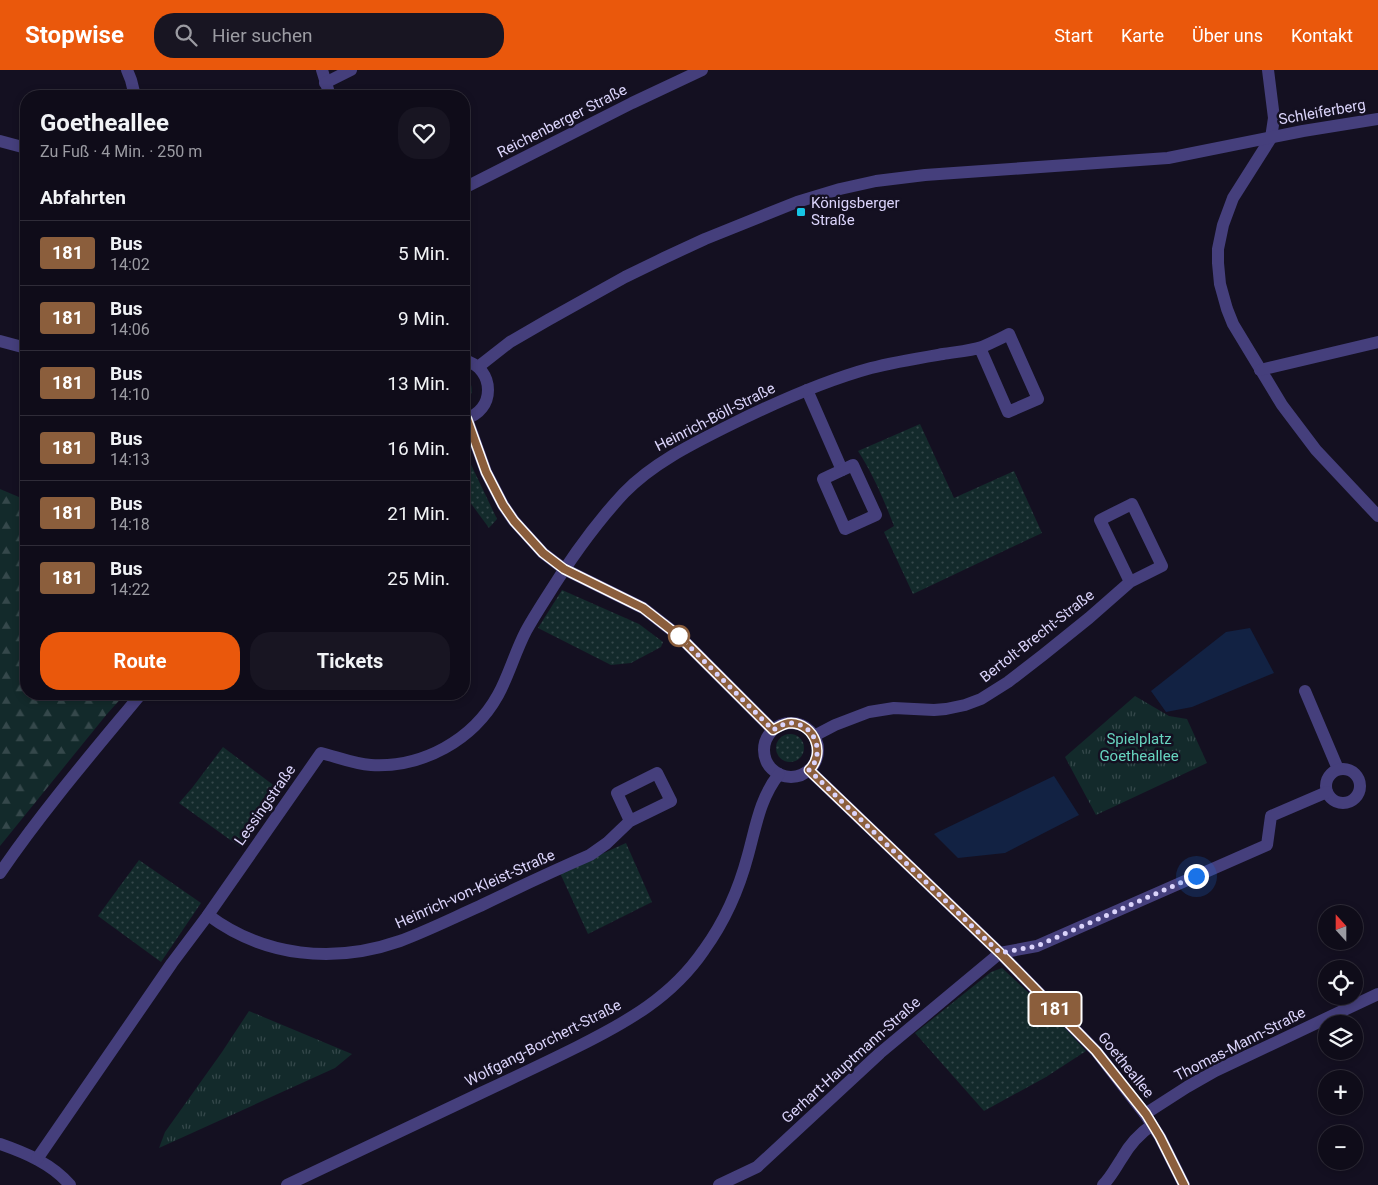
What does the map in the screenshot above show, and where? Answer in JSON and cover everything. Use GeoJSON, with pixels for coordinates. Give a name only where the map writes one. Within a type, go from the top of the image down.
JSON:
{"type":"FeatureCollection","features":[{"type":"Feature","properties":{"kind":"street"},"geometry":{"type":"LineString","coordinates":[[126,70],[134,90]]}},
{"type":"Feature","properties":{"kind":"street"},"geometry":{"type":"LineString","coordinates":[[322,70],[328,90]]}},
{"type":"Feature","properties":{"kind":"street"},"geometry":{"type":"LineString","coordinates":[[326,83],[351,70]]}},
{"type":"Feature","properties":{"kind":"street","name":"Reichenberger Straße"},"geometry":{"type":"LineString","coordinates":[[470,185],[702,70]]}},
{"type":"Feature","properties":{"kind":"street"},"geometry":{"type":"LineString","coordinates":[[1268,70],[1274,118],[1271,138],[1233,198],[1223,225],[1218,250],[1220,284],[1233,324],[1282,405],[1316,450],[1378,516]]}},
{"type":"Feature","properties":{"kind":"street","name":"Schleiferberg"},"geometry":{"type":"LineString","coordinates":[[1271,138],[1378,119]]}},
{"type":"Feature","properties":{"kind":"street"},"geometry":{"type":"LineString","coordinates":[[478,367],[496,352],[518,338],[625,277],[705,239],[806,199],[876,181],[925,175],[1168,158],[1271,138]]}},
{"type":"Feature","properties":{"kind":"street"},"geometry":{"type":"LineString","coordinates":[[0,140],[20,146]]}},
{"type":"Feature","properties":{"kind":"street","name":"Heinrich-Böll-Straße"},"geometry":{"type":"LineString","coordinates":[[564,569],[613,505],[658,466],[699,441],[732,424],[807,390],[869,369],[912,359],[980,348],[1009,334],[1038,400],[1008,412],[980,348]]}},
{"type":"Feature","properties":{"kind":"street"},"geometry":{"type":"LineString","coordinates":[[0,341],[20,346]]}},
{"type":"Feature","properties":{"kind":"street"},"geometry":{"type":"LineString","coordinates":[[1260,370],[1378,342]]}},
{"type":"Feature","properties":{"kind":"street"},"geometry":{"type":"LineString","coordinates":[[470,362],[484,374],[487,381],[488,394],[486,401],[478,412],[470,416]]}},
{"type":"Feature","properties":{"kind":"street"},"geometry":{"type":"LineString","coordinates":[[807,390],[842,470]]}},
{"type":"Feature","properties":{"kind":"street"},"geometry":{"type":"LineString","coordinates":[[470,432],[486,472],[503,505],[514,521],[543,553],[564,569],[643,608],[679,636],[773,730]]}},
{"type":"Feature","properties":{"kind":"street"},"geometry":{"type":"LineString","coordinates":[[853,465],[876,515],[845,529],[823,479],[842,470],[853,465]]}},
{"type":"Feature","properties":{"kind":"street","name":"Bertolt-Brecht-Straße"},"geometry":{"type":"LineString","coordinates":[[814,736],[835,725],[869,712],[894,708],[940,710],[956,707],[981,699],[1008,682],[1130,582],[1162,566],[1132,504],[1100,520],[1130,582]]}},
{"type":"Feature","properties":{"kind":"street","name":"Lessingstraße"},"geometry":{"type":"LineString","coordinates":[[37,1159],[172,963],[208,915],[321,753],[369,765],[388,765],[426,757],[458,740],[473,728],[497,696],[508,675],[525,632],[564,569]]}},
{"type":"Feature","properties":{"kind":"street"},"geometry":{"type":"LineString","coordinates":[[1305,691],[1338,770]]}},
{"type":"Feature","properties":{"kind":"street"},"geometry":{"type":"LineString","coordinates":[[0,873],[67,784],[137,700]]}},
{"type":"Feature","properties":{"kind":"street"},"geometry":{"type":"LineString","coordinates":[[798,724],[808,729],[814,736],[818,749],[817,756],[815,762],[804,774],[796,777],[787,777],[772,769],[766,762],[764,745],[767,737],[781,725],[798,724]]}},
{"type":"Feature","properties":{"kind":"street","name":"Goetheallee"},"geometry":{"type":"LineString","coordinates":[[809,770],[1000,953],[1096,1051],[1149,1120],[1160,1137],[1184,1185]]}},
{"type":"Feature","properties":{"kind":"street"},"geometry":{"type":"LineString","coordinates":[[1338,770],[1350,770],[1360,779],[1360,792],[1356,798],[1346,803],[1335,801],[1327,792],[1326,787],[1329,776],[1338,770]]}},
{"type":"Feature","properties":{"kind":"street","name":"Wolfgang-Borchert-Straße"},"geometry":{"type":"LineString","coordinates":[[287,1185],[599,1036],[630,1019],[668,992],[687,973],[721,924],[743,872],[760,809],[773,781],[779,774]]}},
{"type":"Feature","properties":{"kind":"street"},"geometry":{"type":"LineString","coordinates":[[1000,953],[1037,946],[1267,845],[1271,816],[1327,792]]}},
{"type":"Feature","properties":{"kind":"street","name":"Heinrich-von-Kleist-Straße"},"geometry":{"type":"LineString","coordinates":[[208,915],[244,938],[282,950],[302,954],[335,954],[367,950],[398,942],[430,930],[590,855],[606,844],[630,821]]}},
{"type":"Feature","properties":{"kind":"street","name":"Gerhart-Hauptmann-Straße"},"geometry":{"type":"LineString","coordinates":[[719,1185],[757,1167],[880,1053],[1000,953]]}},
{"type":"Feature","properties":{"kind":"street","name":"Thomas-Mann-Straße"},"geometry":{"type":"LineString","coordinates":[[1104,1185],[1129,1146],[1149,1120],[1202,1078],[1378,994]]}},
{"type":"Feature","properties":{"kind":"street"},"geometry":{"type":"LineString","coordinates":[[0,1144],[37,1159],[61,1175],[70,1185]]}},
{"type":"Feature","properties":{"kind":"green space"},"geometry":{"type":"Polygon","coordinates":[[[920,424],[954,498],[1014,471],[1042,533],[913,594],[884,532],[894,526],[878,487],[858,451],[920,424]]]}},
{"type":"Feature","properties":{"kind":"green space"},"geometry":{"type":"Polygon","coordinates":[[[470,463],[497,519],[489,528],[470,502],[470,463]]]}},
{"type":"Feature","properties":{"kind":"green space"},"geometry":{"type":"Polygon","coordinates":[[[0,489],[20,497],[20,700],[120,700],[0,846],[0,489]]]}},
{"type":"Feature","properties":{"kind":"green space"},"geometry":{"type":"Polygon","coordinates":[[[562,590],[639,624],[663,642],[661,647],[631,663],[611,665],[538,628],[562,590]]]}},
{"type":"Feature","properties":{"kind":"green space","name":"Spielplatz Goetheallee"},"geometry":{"type":"Polygon","coordinates":[[[1135,696],[1169,716],[1187,719],[1207,763],[1096,815],[1065,757],[1135,696]]]}},
{"type":"Feature","properties":{"kind":"green space"},"geometry":{"type":"Polygon","coordinates":[[[790,734],[800,738],[804,748],[800,758],[790,762],[780,758],[776,748],[780,738],[790,734]]]}},
{"type":"Feature","properties":{"kind":"green space"},"geometry":{"type":"Polygon","coordinates":[[[223,747],[280,790],[240,847],[179,803],[223,747]]]}},
{"type":"Feature","properties":{"kind":"green space"},"geometry":{"type":"Polygon","coordinates":[[[626,843],[652,902],[588,934],[560,873],[626,843]]]}},
{"type":"Feature","properties":{"kind":"green space"},"geometry":{"type":"Polygon","coordinates":[[[139,860],[201,903],[161,962],[98,916],[139,860]]]}},
{"type":"Feature","properties":{"kind":"green space"},"geometry":{"type":"Polygon","coordinates":[[[1002,968],[1054,1016],[1086,1051],[1046,1077],[984,1111],[915,1033],[991,972],[1002,968]]]}},
{"type":"Feature","properties":{"kind":"green space"},"geometry":{"type":"Polygon","coordinates":[[[249,1011],[352,1054],[335,1068],[159,1148],[165,1132],[249,1011]]]}},
{"type":"Feature","properties":{"kind":"water"},"geometry":{"type":"Polygon","coordinates":[[[1250,628],[1274,673],[1192,707],[1166,712],[1151,691],[1226,632],[1250,628]]]}},
{"type":"Feature","properties":{"kind":"water"},"geometry":{"type":"Polygon","coordinates":[[[1054,776],[1079,815],[1005,853],[958,858],[934,834],[1054,776]]]}},
{"type":"Feature","properties":{"kind":"bus line","name":"181"},"geometry":{"type":"LineString","coordinates":[[470,428],[486,472],[503,505],[514,521],[543,553],[564,569],[643,608],[679,636],[773,730],[781,725],[790,723],[798,724],[808,729],[817,742],[818,749],[815,762],[809,770],[1000,953],[1096,1051],[1146,1114],[1184,1185]]}},
{"type":"Feature","properties":{"kind":"place","name":"Königsberger Straße"},"geometry":{"type":"Point","coordinates":[801,212]}},
{"type":"Feature","properties":{"kind":"route"},"geometry":{"type":"LineString","coordinates":[[679,636],[773,730],[781,725],[790,723],[798,724],[808,729],[817,742],[818,749],[815,762],[809,770],[1000,953],[1037,946],[1196,876]]}}]}
